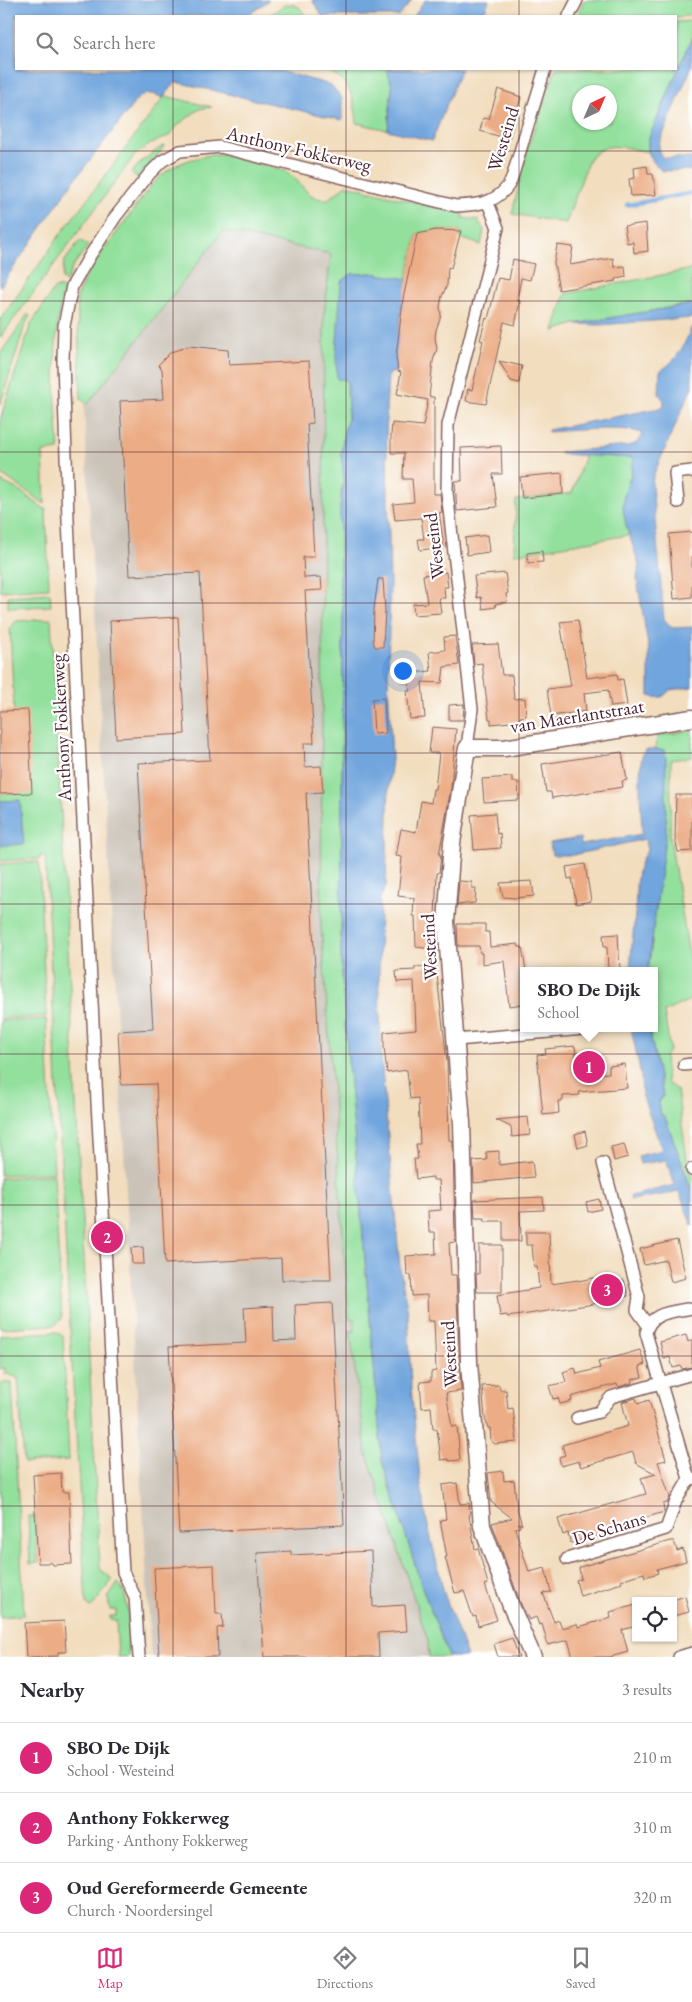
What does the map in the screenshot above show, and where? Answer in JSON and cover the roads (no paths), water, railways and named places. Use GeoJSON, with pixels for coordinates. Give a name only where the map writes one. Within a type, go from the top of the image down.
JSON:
{"type":"FeatureCollection","features":[{"type":"Feature","properties":{"kind":"street"},"geometry":{"type":"LineString","coordinates":[[570,15],[578,0]]}},
{"type":"Feature","properties":{"kind":"street","name":"Westeind"},"geometry":{"type":"LineString","coordinates":[[532,1657],[482,1526],[467,1328],[462,1123],[446,922],[452,843],[472,709],[448,492],[448,425],[498,228],[488,203],[501,194],[511,181],[545,70]]}},
{"type":"Feature","properties":{"kind":"street","name":"Anthony Fokkerweg"},"geometry":{"type":"LineString","coordinates":[[138,1657],[135,1597],[123,1572],[96,1102],[68,520],[63,360],[64,326],[72,286],[116,216],[162,161],[180,151],[220,147],[456,206],[488,203]]}},
{"type":"Feature","properties":{"kind":"street"},"geometry":{"type":"LineString","coordinates":[[678,502],[675,472],[692,471]]}},
{"type":"Feature","properties":{"kind":"street","name":"van Maerlantstraat"},"geometry":{"type":"LineString","coordinates":[[467,748],[504,748],[692,718]]}},
{"type":"Feature","properties":{"kind":"street"},"geometry":{"type":"LineString","coordinates":[[456,1040],[549,1032]]}},
{"type":"Feature","properties":{"kind":"street"},"geometry":{"type":"LineString","coordinates":[[603,1163],[640,1297],[637,1310],[648,1324]]}},
{"type":"Feature","properties":{"kind":"street"},"geometry":{"type":"LineString","coordinates":[[690,1479],[646,1333],[648,1324],[654,1317],[692,1308]]}},
{"type":"Feature","properties":{"kind":"street"},"geometry":{"type":"LineString","coordinates":[[577,1418],[599,1412],[611,1397],[692,1374]]}},
{"type":"Feature","properties":{"kind":"street","name":"De Schans"},"geometry":{"type":"LineString","coordinates":[[567,1559],[666,1529],[676,1501],[690,1479]]}},
{"type":"Feature","properties":{"kind":"street"},"geometry":{"type":"LineString","coordinates":[[679,1657],[692,1653]]}},
{"type":"Feature","properties":{"kind":"water"},"geometry":{"type":"Polygon","coordinates":[[[0,0],[269,0],[248,15],[15,15],[15,70],[277,70],[331,85],[342,98],[342,120],[176,82],[163,98],[150,94],[141,96],[73,182],[0,287],[0,0]]]}},
{"type":"Feature","properties":{"kind":"water"},"geometry":{"type":"Polygon","coordinates":[[[312,0],[412,0],[400,15],[321,15],[312,0]]]}},
{"type":"Feature","properties":{"kind":"water"},"geometry":{"type":"Polygon","coordinates":[[[425,0],[489,0],[483,15],[415,15],[425,0]]]}},
{"type":"Feature","properties":{"kind":"water"},"geometry":{"type":"Polygon","coordinates":[[[692,37],[692,66],[659,144],[659,152],[663,158],[692,158],[692,170],[662,171],[650,157],[648,140],[692,37]]]}},
{"type":"Feature","properties":{"kind":"water"},"geometry":{"type":"Polygon","coordinates":[[[387,70],[461,70],[432,141],[388,130],[392,86],[387,70]]]}},
{"type":"Feature","properties":{"kind":"water"},"geometry":{"type":"Polygon","coordinates":[[[371,273],[407,279],[400,321],[395,372],[388,374],[386,411],[390,584],[388,676],[392,759],[389,783],[386,886],[380,899],[381,1058],[400,1268],[408,1313],[411,1387],[420,1479],[427,1522],[444,1593],[467,1657],[449,1657],[424,1593],[382,1461],[345,1025],[341,959],[343,605],[340,586],[340,508],[344,476],[341,455],[348,418],[347,380],[337,379],[336,356],[341,282],[351,274],[371,273]]]}},
{"type":"Feature","properties":{"kind":"water"},"geometry":{"type":"Polygon","coordinates":[[[692,304],[692,318],[599,325],[575,324],[692,304]]]}},
{"type":"Feature","properties":{"kind":"water"},"geometry":{"type":"Polygon","coordinates":[[[692,326],[692,387],[653,476],[652,485],[664,619],[672,628],[692,627],[692,687],[670,690],[661,697],[656,697],[649,696],[649,651],[637,579],[639,565],[626,525],[623,509],[624,496],[631,475],[633,458],[560,454],[560,452],[628,446],[637,443],[642,434],[636,431],[612,429],[548,432],[548,430],[660,408],[664,405],[664,401],[659,394],[660,371],[680,352],[692,326]]]}},
{"type":"Feature","properties":{"kind":"water"},"geometry":{"type":"Polygon","coordinates":[[[645,750],[664,750],[666,757],[666,831],[649,967],[630,967],[636,882],[640,866],[647,851],[645,839],[573,855],[552,855],[550,843],[580,838],[581,845],[642,834],[640,789],[642,756],[645,750]]]}},
{"type":"Feature","properties":{"kind":"water"},"geometry":{"type":"Polygon","coordinates":[[[20,800],[24,844],[0,846],[0,801],[20,800]]]}},
{"type":"Feature","properties":{"kind":"water"},"geometry":{"type":"Polygon","coordinates":[[[632,1032],[650,1032],[663,1096],[659,1101],[661,1115],[665,1117],[692,1191],[692,1225],[679,1192],[631,1200],[630,1196],[675,1185],[666,1160],[640,1164],[638,1156],[662,1150],[642,1094],[641,1075],[632,1032]]]}},
{"type":"Feature","properties":{"kind":"waterway"},"geometry":{"type":"LineString","coordinates":[[627,205],[692,193]]}},
{"type":"Feature","properties":{"kind":"place","name":"SBO De Dijk"},"geometry":{"type":"Point","coordinates":[589,1067]}},
{"type":"Feature","properties":{"kind":"place","name":"Anthony Fokkerweg"},"geometry":{"type":"Point","coordinates":[107,1237]}},
{"type":"Feature","properties":{"kind":"place","name":"Oud Gereformeerde Gemeente"},"geometry":{"type":"Point","coordinates":[607,1290]}}]}
